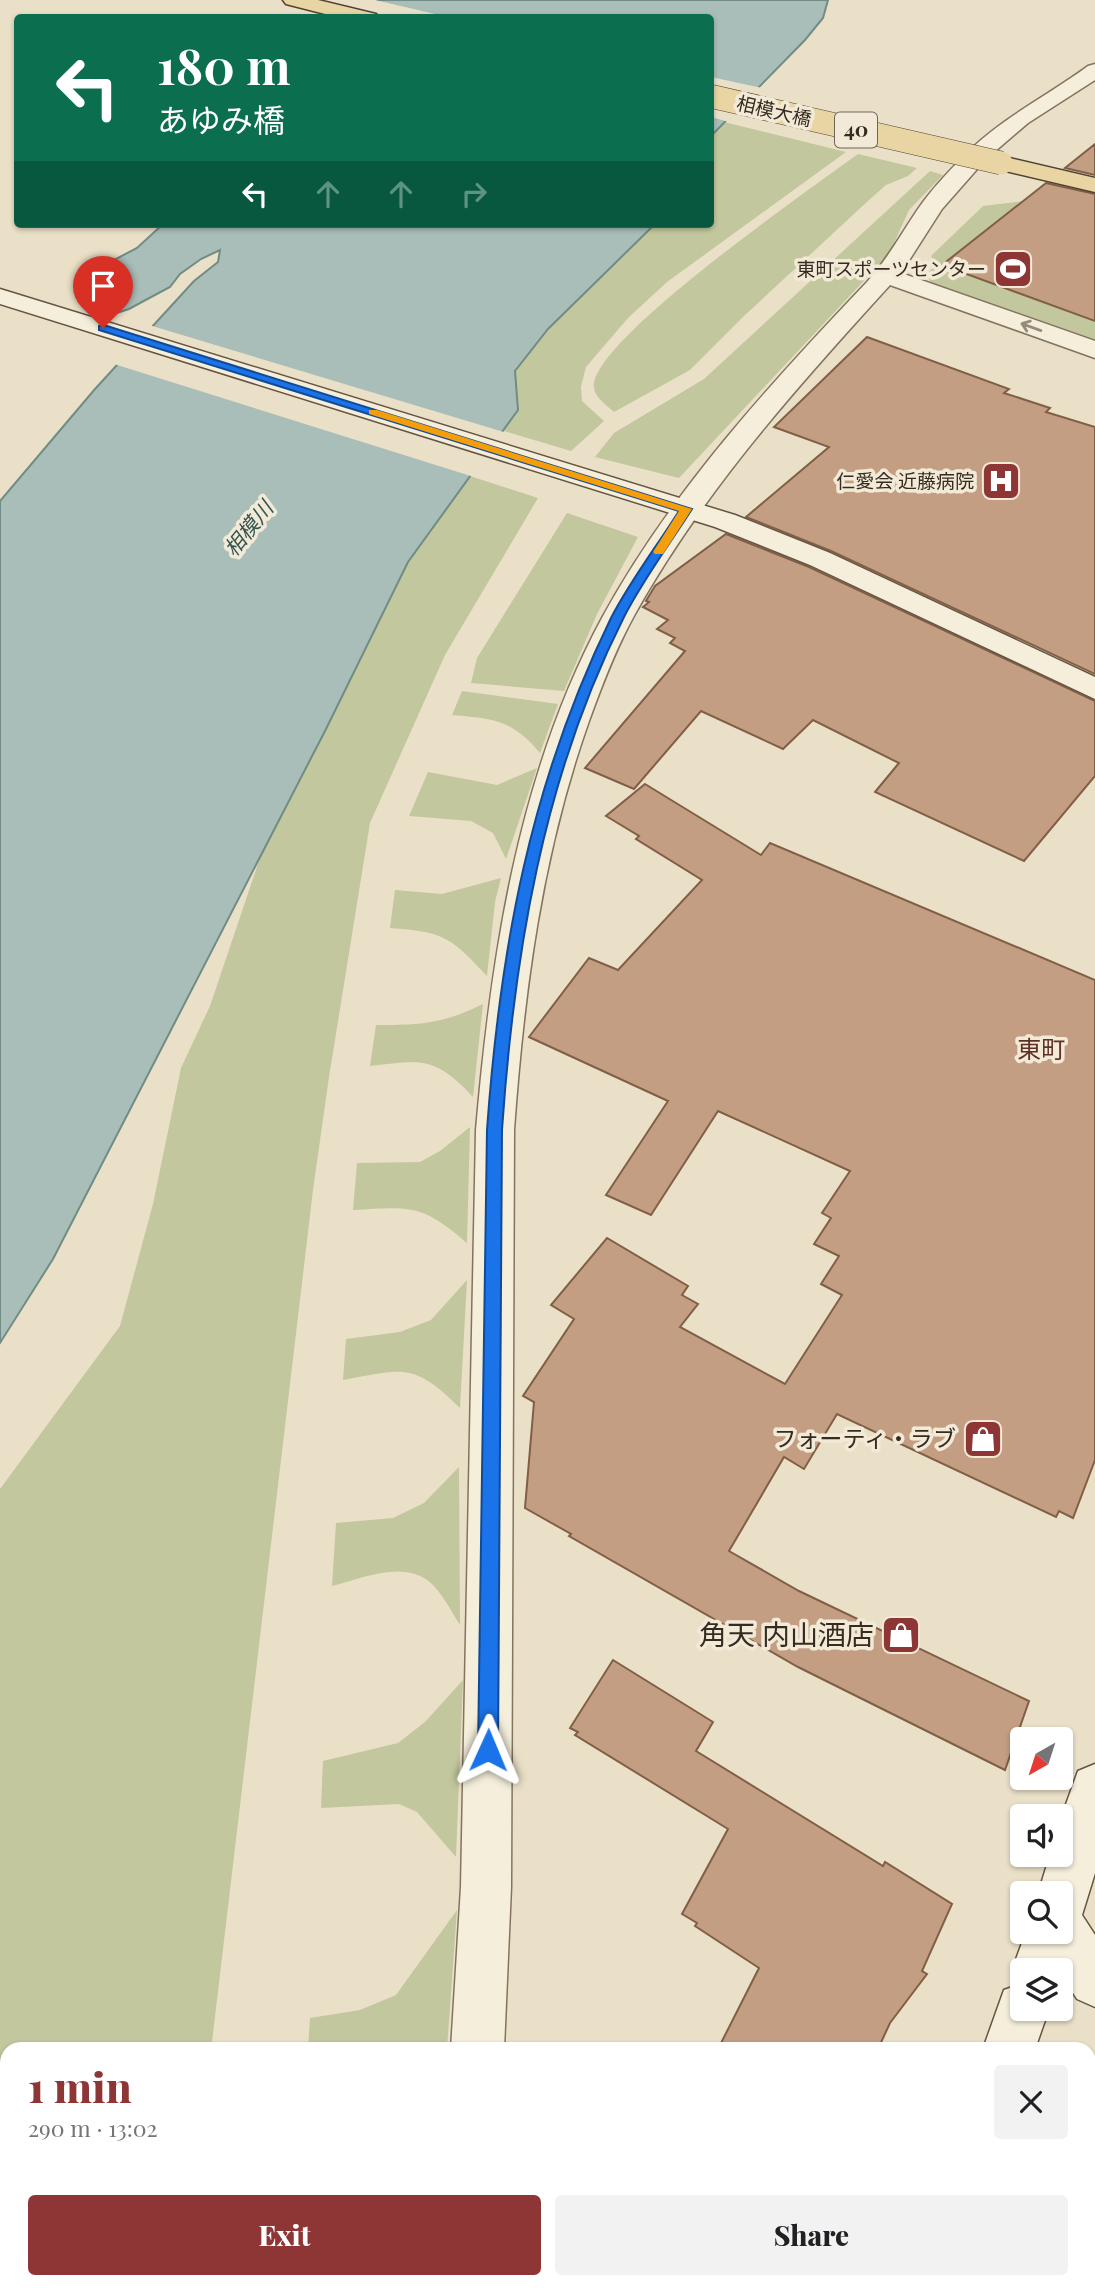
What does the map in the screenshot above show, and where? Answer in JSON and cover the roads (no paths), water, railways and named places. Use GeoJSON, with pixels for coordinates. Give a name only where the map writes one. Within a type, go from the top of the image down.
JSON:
{"type":"FeatureCollection","features":[{"type":"Feature","properties":{"kind":"main road"},"geometry":{"type":"LineString","coordinates":[[293,0],[352,14]]}},
{"type":"Feature","properties":{"kind":"main road","name":"相模大橋"},"geometry":{"type":"LineString","coordinates":[[714,97],[1095,185]]}},
{"type":"Feature","properties":{"kind":"street"},"geometry":{"type":"LineString","coordinates":[[477,2042],[486,1887],[495,1130],[501,1040],[511,965],[533,847],[545,802],[573,719],[618,616],[673,505],[887,276],[927,213],[957,177],[1019,119],[1070,90],[1095,70]]}},
{"type":"Feature","properties":{"kind":"street"},"geometry":{"type":"LineString","coordinates":[[887,276],[1095,351]]}},
{"type":"Feature","properties":{"kind":"street"},"geometry":{"type":"LineString","coordinates":[[0,296],[754,532],[820,559],[1095,690]]}},
{"type":"Feature","properties":{"kind":"street"},"geometry":{"type":"LineString","coordinates":[[1067,1881],[1095,1788]]}},
{"type":"Feature","properties":{"kind":"street"},"geometry":{"type":"LineString","coordinates":[[1071,1944],[1095,1981]]}},
{"type":"Feature","properties":{"kind":"street"},"geometry":{"type":"LineString","coordinates":[[1011,2042],[1019,2021]]}},
{"type":"Feature","properties":{"kind":"water"},"geometry":{"type":"Polygon","coordinates":[[[309,0],[828,0],[823,18],[805,40],[714,133],[714,14],[301,14],[309,0]]]}},
{"type":"Feature","properties":{"kind":"water","name":"相模川"},"geometry":{"type":"Polygon","coordinates":[[[159,228],[651,228],[548,329],[515,371],[518,410],[408,562],[326,729],[53,1259],[0,1343],[0,501],[95,389],[194,281],[218,262],[220,250],[180,274],[170,287],[129,309],[101,318],[96,307],[110,295],[101,277],[112,261],[137,248],[159,228]]]}},
{"type":"Feature","properties":{"kind":"place","name":"東町スポーツセンター"},"geometry":{"type":"Point","coordinates":[1013,269]}},
{"type":"Feature","properties":{"kind":"place","name":"仁愛会 近藤病院"},"geometry":{"type":"Point","coordinates":[1001,481]}},
{"type":"Feature","properties":{"kind":"place","name":"フォーティ・ラブ"},"geometry":{"type":"Point","coordinates":[983,1439]}},
{"type":"Feature","properties":{"kind":"place","name":"角天 内山酒店"},"geometry":{"type":"Point","coordinates":[901,1635]}},
{"type":"Feature","properties":{"kind":"district","name":"東町"},"geometry":{"type":"Point","coordinates":[1041,1050]}}]}
